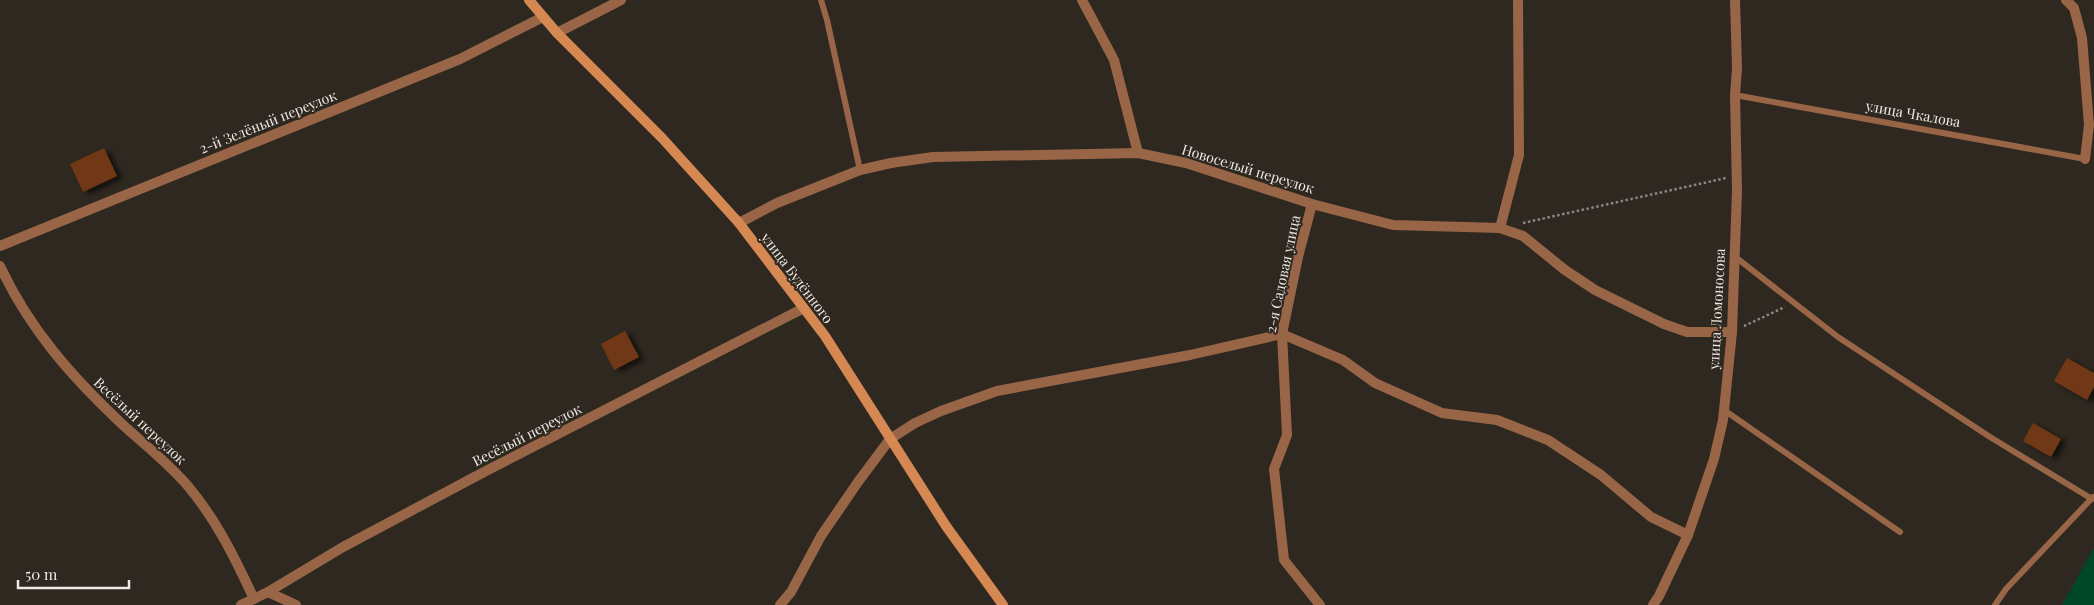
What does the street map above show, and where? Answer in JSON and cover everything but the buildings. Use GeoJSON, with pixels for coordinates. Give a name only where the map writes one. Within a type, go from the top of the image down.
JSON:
{"type":"FeatureCollection","features":[{"type":"Feature","properties":{"kind":"main road","name":"улица Будённого"},"geometry":{"type":"LineString","coordinates":[[529,0],[557,33],[662,138],[739,224],[802,309],[825,336],[946,526],[1003,605]]}},
{"type":"Feature","properties":{"kind":"street"},"geometry":{"type":"LineString","coordinates":[[557,33],[621,0]]}},
{"type":"Feature","properties":{"kind":"street"},"geometry":{"type":"LineString","coordinates":[[1082,0],[1114,60],[1138,153]]}},
{"type":"Feature","properties":{"kind":"street"},"geometry":{"type":"LineString","coordinates":[[1500,228],[1519,155],[1518,0]]}},
{"type":"Feature","properties":{"kind":"street","name":"улица Ломоносова"},"geometry":{"type":"LineString","coordinates":[[1653,605],[1688,536],[1714,459],[1724,410],[1732,332],[1737,68],[1735,0]]}},
{"type":"Feature","properties":{"kind":"street"},"geometry":{"type":"LineString","coordinates":[[2066,0],[2074,8],[2082,38],[2089,125],[2085,159]]}},
{"type":"Feature","properties":{"kind":"street","name":"2-й Зелёный переулок"},"geometry":{"type":"LineString","coordinates":[[0,246],[460,59],[543,17]]}},
{"type":"Feature","properties":{"kind":"street","name":"Новоселый переулок"},"geometry":{"type":"LineString","coordinates":[[739,224],[777,202],[860,170],[891,162],[933,158],[1138,153],[1186,163],[1312,204],[1393,226],[1500,228],[1523,236],[1595,290],[1664,324],[1687,332],[1732,332]]}},
{"type":"Feature","properties":{"kind":"street","name":"2-я Садовая улица"},"geometry":{"type":"LineString","coordinates":[[1312,204],[1298,257],[1282,334],[1288,435],[1274,469],[1284,560],[1320,605]]}},
{"type":"Feature","properties":{"kind":"street","name":"Весёлый переулок"},"geometry":{"type":"LineString","coordinates":[[0,266],[14,295],[65,367],[90,394],[186,483],[207,510],[230,546],[254,599]]}},
{"type":"Feature","properties":{"kind":"street","name":"Весёлый переулок"},"geometry":{"type":"LineString","coordinates":[[241,605],[268,592],[361,538],[802,309]]}},
{"type":"Feature","properties":{"kind":"street"},"geometry":{"type":"LineString","coordinates":[[780,605],[791,592],[821,536],[858,482],[890,439],[915,423],[941,411],[996,391],[1190,355],[1282,334],[1343,360],[1375,383],[1442,412],[1497,420],[1548,440],[1601,475],[1651,517],[1688,536]]}},
{"type":"Feature","properties":{"kind":"street"},"geometry":{"type":"LineString","coordinates":[[268,592],[296,605]]}},
{"type":"Feature","properties":{"kind":"street"},"geometry":{"type":"LineString","coordinates":[[791,592],[791,605]]}},
{"type":"Feature","properties":{"kind":"lane"},"geometry":{"type":"LineString","coordinates":[[821,0],[860,170]]}},
{"type":"Feature","properties":{"kind":"lane","name":"улица Чкалова"},"geometry":{"type":"LineString","coordinates":[[1735,95],[2085,159]]}},
{"type":"Feature","properties":{"kind":"lane"},"geometry":{"type":"LineString","coordinates":[[1734,256],[1838,337],[1904,381],[2093,498],[2006,589],[1995,605]]}},
{"type":"Feature","properties":{"kind":"lane"},"geometry":{"type":"LineString","coordinates":[[1724,410],[1900,532]]}},
{"type":"Feature","properties":{"kind":"path"},"geometry":{"type":"LineString","coordinates":[[1500,228],[1736,176]]}},
{"type":"Feature","properties":{"kind":"path"},"geometry":{"type":"LineString","coordinates":[[1732,332],[1795,302]]}},
{"type":"Feature","properties":{"kind":"green space"},"geometry":{"type":"Polygon","coordinates":[[[2094,548],[2094,605],[2062,605],[2094,548]]]}}]}
